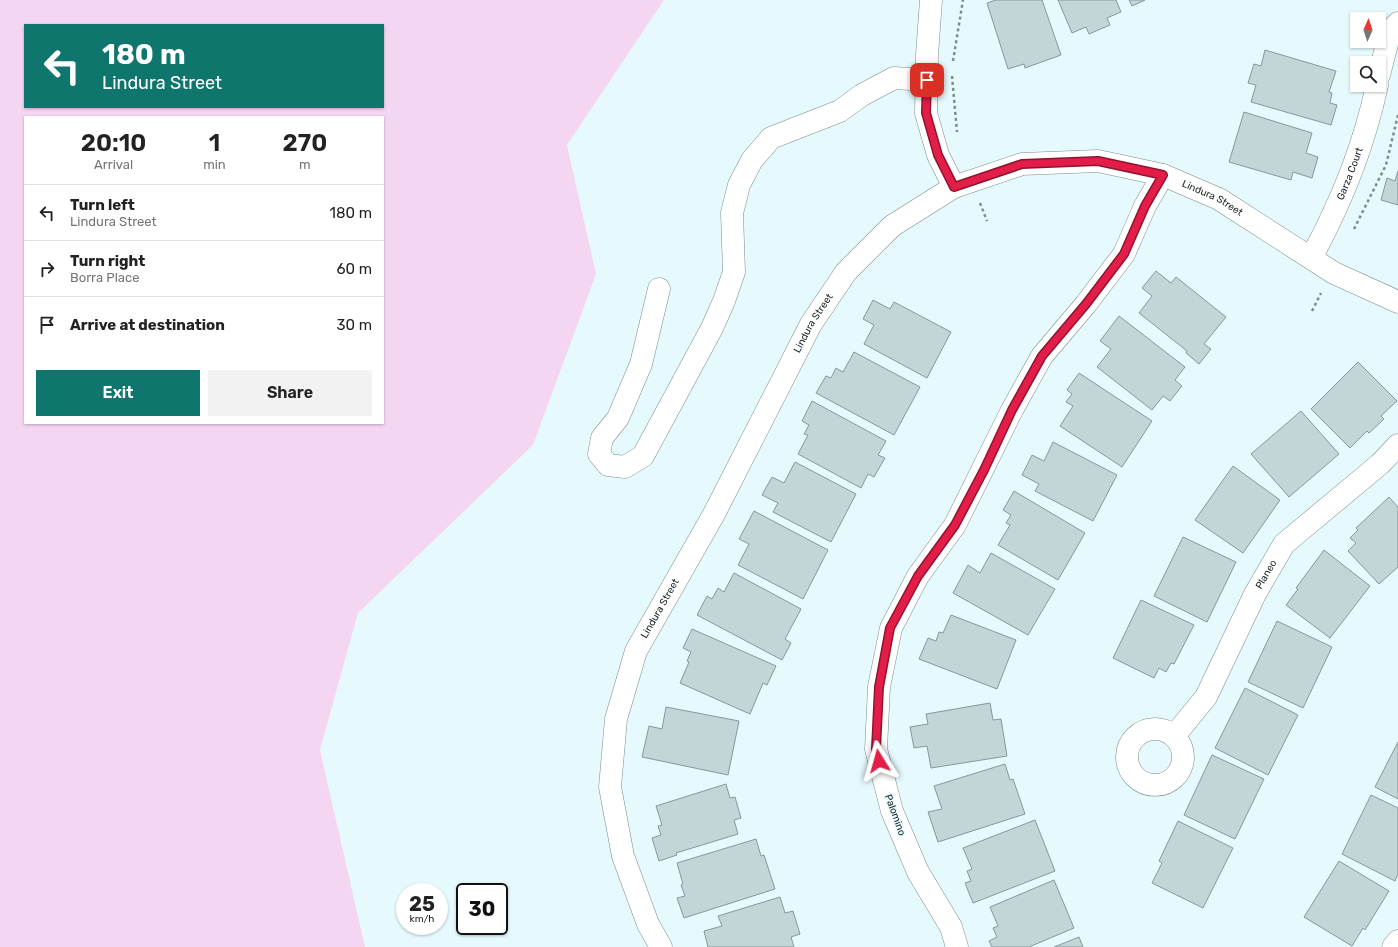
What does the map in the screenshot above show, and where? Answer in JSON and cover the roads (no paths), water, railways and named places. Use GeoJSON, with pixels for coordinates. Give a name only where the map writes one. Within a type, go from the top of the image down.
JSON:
{"type":"FeatureCollection","features":[{"type":"Feature","properties":{"kind":"street"},"geometry":{"type":"LineString","coordinates":[[931,0],[926,113],[938,155],[954,187]]}},
{"type":"Feature","properties":{"kind":"street"},"geometry":{"type":"LineString","coordinates":[[1384,56],[1390,32],[1398,23]]}},
{"type":"Feature","properties":{"kind":"street"},"geometry":{"type":"LineString","coordinates":[[659,289],[642,364],[618,418],[602,438],[599,454],[608,465],[625,467],[643,456],[712,328],[724,301],[734,272],[732,214],[739,185],[752,160],[771,138],[840,111],[862,95],[894,78],[927,80]]}},
{"type":"Feature","properties":{"kind":"street","name":"Garza Court"},"geometry":{"type":"LineString","coordinates":[[1311,258],[1330,223],[1353,169],[1370,116],[1375,92]]}},
{"type":"Feature","properties":{"kind":"street","name":"Lindura Street"},"geometry":{"type":"LineString","coordinates":[[660,947],[648,924],[623,856],[610,787],[616,719],[636,651],[714,514],[811,324],[846,272],[892,226],[954,187],[1022,164],[1098,161],[1163,175],[1219,199],[1334,273],[1398,302]]}},
{"type":"Feature","properties":{"kind":"street","name":"Palomino"},"geometry":{"type":"LineString","coordinates":[[957,947],[951,927],[918,872],[892,811],[876,749],[879,687],[890,628],[918,576],[955,525],[984,470],[1012,410],[1042,356],[1086,304],[1124,254],[1145,206],[1163,175]]}},
{"type":"Feature","properties":{"kind":"street","name":"Planeo"},"geometry":{"type":"LineString","coordinates":[[1174,736],[1206,697],[1255,594],[1284,544],[1380,464],[1398,445]]}},
{"type":"Feature","properties":{"kind":"street"},"geometry":{"type":"LineString","coordinates":[[1393,947],[1398,940]]}}]}
